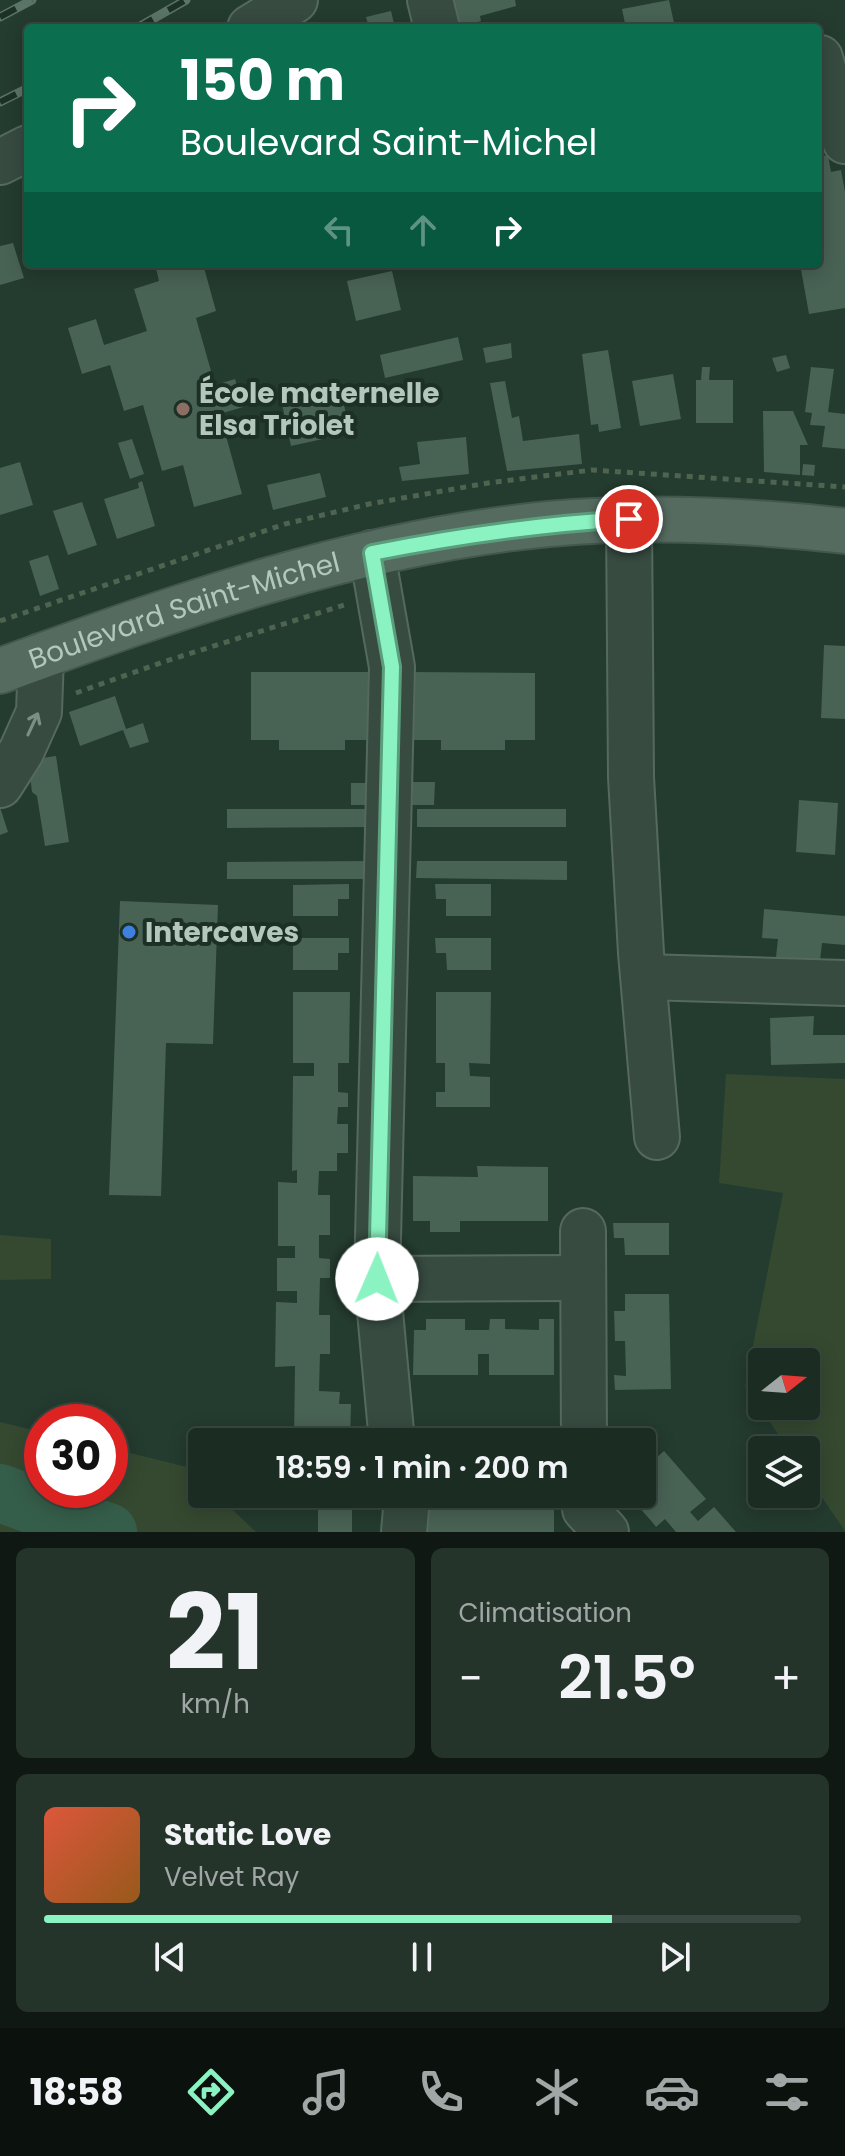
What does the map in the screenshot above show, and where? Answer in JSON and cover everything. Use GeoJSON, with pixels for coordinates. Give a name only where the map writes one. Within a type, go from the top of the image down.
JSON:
{"type":"FeatureCollection","features":[{"type":"Feature","properties":{"kind":"main road","name":"Boulevard Saint-Michel"},"geometry":{"type":"LineString","coordinates":[[0,671],[192,604],[372,553],[464,535],[629,519],[724,520],[845,531]]}},
{"type":"Feature","properties":{"kind":"street"},"geometry":{"type":"LineString","coordinates":[[256,24],[295,0]]}},
{"type":"Feature","properties":{"kind":"street"},"geometry":{"type":"LineString","coordinates":[[430,0],[436,24]]}},
{"type":"Feature","properties":{"kind":"street"},"geometry":{"type":"LineString","coordinates":[[822,65],[845,141]]}},
{"type":"Feature","properties":{"kind":"street"},"geometry":{"type":"LineString","coordinates":[[0,162],[24,150]]}},
{"type":"Feature","properties":{"kind":"street"},"geometry":{"type":"LineString","coordinates":[[629,519],[631,777],[657,1137]]}},
{"type":"Feature","properties":{"kind":"street"},"geometry":{"type":"LineString","coordinates":[[372,553],[392,667],[377,1279],[391,1428]]}},
{"type":"Feature","properties":{"kind":"street"},"geometry":{"type":"LineString","coordinates":[[0,785],[21,752],[39,712],[41,656]]}},
{"type":"Feature","properties":{"kind":"street"},"geometry":{"type":"LineString","coordinates":[[644,977],[845,983]]}},
{"type":"Feature","properties":{"kind":"street"},"geometry":{"type":"LineString","coordinates":[[583,1231],[584,1428]]}},
{"type":"Feature","properties":{"kind":"street"},"geometry":{"type":"LineString","coordinates":[[377,1279],[583,1278]]}},
{"type":"Feature","properties":{"kind":"street"},"geometry":{"type":"LineString","coordinates":[[404,1532],[406,1508]]}},
{"type":"Feature","properties":{"kind":"street"},"geometry":{"type":"LineString","coordinates":[[585,1508],[606,1532]]}},
{"type":"Feature","properties":{"kind":"green space"},"geometry":{"type":"Polygon","coordinates":[[[726,1074],[845,1079],[845,1531],[820,1494],[820,1436],[779,1436],[768,1420],[820,1420],[820,1348],[752,1348],[783,1193],[719,1183],[726,1074]]]}},
{"type":"Feature","properties":{"kind":"green space"},"geometry":{"type":"Polygon","coordinates":[[[0,1235],[51,1239],[51,1279],[0,1280],[0,1235]]]}},
{"type":"Feature","properties":{"kind":"green space"},"geometry":{"type":"Polygon","coordinates":[[[0,1422],[24,1428],[24,1508],[128,1508],[128,1452],[187,1467],[188,1508],[231,1508],[256,1532],[0,1532],[0,1422]]]}},
{"type":"Feature","properties":{"kind":"building"},"geometry":{"type":"Polygon","coordinates":[[[442,0],[515,0],[516,6],[480,16],[481,21],[456,24],[442,0]]]}},
{"type":"Feature","properties":{"kind":"building"},"geometry":{"type":"Polygon","coordinates":[[[669,0],[674,23],[625,24],[622,9],[669,0]]]}},
{"type":"Feature","properties":{"kind":"building"},"geometry":{"type":"Polygon","coordinates":[[[391,11],[394,24],[368,24],[366,17],[391,11]]]}},
{"type":"Feature","properties":{"kind":"building"},"geometry":{"type":"Polygon","coordinates":[[[828,155],[831,172],[841,170],[845,192],[845,308],[809,314],[801,268],[822,268],[822,156],[828,155]]]}},
{"type":"Feature","properties":{"kind":"building"},"geometry":{"type":"Polygon","coordinates":[[[13,243],[24,278],[0,285],[0,246],[13,243]]]}},
{"type":"Feature","properties":{"kind":"building"},"geometry":{"type":"Polygon","coordinates":[[[156,268],[204,268],[216,311],[196,318],[215,385],[235,379],[243,407],[220,414],[242,494],[194,507],[183,465],[162,471],[143,405],[124,411],[110,365],[82,374],[68,328],[96,319],[104,345],[147,331],[134,289],[159,281],[156,268]]]}},
{"type":"Feature","properties":{"kind":"building"},"geometry":{"type":"Polygon","coordinates":[[[392,271],[401,310],[356,321],[347,281],[392,271]]]}},
{"type":"Feature","properties":{"kind":"building"},"geometry":{"type":"Polygon","coordinates":[[[458,337],[463,360],[385,378],[380,355],[458,337]]]}},
{"type":"Feature","properties":{"kind":"building"},"geometry":{"type":"Polygon","coordinates":[[[511,343],[512,358],[486,363],[483,348],[511,343]]]}},
{"type":"Feature","properties":{"kind":"building"},"geometry":{"type":"Polygon","coordinates":[[[608,350],[621,428],[599,432],[598,424],[591,425],[582,354],[608,350]]]}},
{"type":"Feature","properties":{"kind":"building"},"geometry":{"type":"Polygon","coordinates":[[[786,355],[790,368],[777,372],[772,358],[786,355]]]}},
{"type":"Feature","properties":{"kind":"building"},"geometry":{"type":"Polygon","coordinates":[[[702,367],[710,367],[709,380],[733,380],[733,423],[696,423],[696,380],[701,380],[702,367]]]}},
{"type":"Feature","properties":{"kind":"building"},"geometry":{"type":"Polygon","coordinates":[[[811,367],[834,369],[828,412],[845,414],[845,449],[822,447],[825,426],[810,425],[812,413],[805,412],[811,367]]]}},
{"type":"Feature","properties":{"kind":"building"},"geometry":{"type":"Polygon","coordinates":[[[673,374],[681,419],[640,426],[632,381],[673,374]]]}},
{"type":"Feature","properties":{"kind":"building"},"geometry":{"type":"Polygon","coordinates":[[[505,381],[512,418],[519,416],[523,441],[579,434],[582,464],[507,471],[490,383],[505,381]]]}},
{"type":"Feature","properties":{"kind":"building"},"geometry":{"type":"Polygon","coordinates":[[[341,391],[350,433],[291,446],[282,404],[341,391]]]}},
{"type":"Feature","properties":{"kind":"building"},"geometry":{"type":"Polygon","coordinates":[[[763,411],[793,411],[808,445],[800,445],[800,475],[764,472],[763,411]]]}},
{"type":"Feature","properties":{"kind":"building"},"geometry":{"type":"Polygon","coordinates":[[[466,437],[469,474],[402,481],[399,467],[420,464],[417,442],[466,437]]]}},
{"type":"Feature","properties":{"kind":"building"},"geometry":{"type":"Polygon","coordinates":[[[132,439],[144,474],[130,479],[118,443],[132,439]]]}},
{"type":"Feature","properties":{"kind":"building"},"geometry":{"type":"Polygon","coordinates":[[[20,462],[33,505],[0,515],[0,468],[20,462]]]}},
{"type":"Feature","properties":{"kind":"building"},"geometry":{"type":"Polygon","coordinates":[[[803,464],[815,465],[814,476],[802,475],[803,464]]]}},
{"type":"Feature","properties":{"kind":"building"},"geometry":{"type":"Polygon","coordinates":[[[320,473],[326,497],[273,510],[267,485],[320,473]]]}},
{"type":"Feature","properties":{"kind":"building"},"geometry":{"type":"Polygon","coordinates":[[[142,481],[155,526],[117,539],[104,499],[139,488],[138,483],[142,481]]]}},
{"type":"Feature","properties":{"kind":"building"},"geometry":{"type":"Polygon","coordinates":[[[82,502],[97,545],[68,555],[53,511],[82,502]]]}},
{"type":"Feature","properties":{"kind":"building"},"geometry":{"type":"Polygon","coordinates":[[[48,555],[59,589],[40,596],[29,561],[48,555]]]}},
{"type":"Feature","properties":{"kind":"building"},"geometry":{"type":"Polygon","coordinates":[[[824,645],[845,646],[845,719],[821,718],[824,645]]]}},
{"type":"Feature","properties":{"kind":"building"},"geometry":{"type":"Polygon","coordinates":[[[251,672],[374,672],[374,740],[345,740],[345,750],[279,750],[279,740],[251,740],[251,672]]]}},
{"type":"Feature","properties":{"kind":"building"},"geometry":{"type":"Polygon","coordinates":[[[412,672],[535,673],[535,740],[505,740],[505,750],[441,750],[441,740],[412,740],[412,672]]]}},
{"type":"Feature","properties":{"kind":"building"},"geometry":{"type":"Polygon","coordinates":[[[115,696],[126,729],[143,723],[149,742],[130,748],[123,730],[80,746],[69,712],[115,696]]]}},
{"type":"Feature","properties":{"kind":"building"},"geometry":{"type":"Polygon","coordinates":[[[56,756],[69,842],[45,846],[28,760],[56,756]]]}},
{"type":"Feature","properties":{"kind":"building"},"geometry":{"type":"Polygon","coordinates":[[[413,782],[435,782],[434,805],[412,805],[413,782]]]}},
{"type":"Feature","properties":{"kind":"building"},"geometry":{"type":"Polygon","coordinates":[[[351,783],[373,783],[373,805],[351,805],[351,783]]]}},
{"type":"Feature","properties":{"kind":"building"},"geometry":{"type":"Polygon","coordinates":[[[799,800],[838,803],[835,855],[796,852],[799,800]]]}},
{"type":"Feature","properties":{"kind":"building"},"geometry":{"type":"Polygon","coordinates":[[[0,807],[8,832],[0,835],[0,807]]]}},
{"type":"Feature","properties":{"kind":"building"},"geometry":{"type":"Polygon","coordinates":[[[227,809],[371,809],[372,827],[227,828],[227,809]]]}},
{"type":"Feature","properties":{"kind":"building"},"geometry":{"type":"Polygon","coordinates":[[[417,809],[566,809],[566,827],[417,827],[417,809]]]}},
{"type":"Feature","properties":{"kind":"building"},"geometry":{"type":"Polygon","coordinates":[[[372,861],[372,879],[227,879],[227,862],[372,861]]]}},
{"type":"Feature","properties":{"kind":"building"},"geometry":{"type":"Polygon","coordinates":[[[417,861],[567,861],[567,880],[416,878],[417,861]]]}},
{"type":"Feature","properties":{"kind":"building"},"geometry":{"type":"Polygon","coordinates":[[[349,884],[349,899],[338,899],[338,916],[293,916],[293,885],[349,884]]]}},
{"type":"Feature","properties":{"kind":"building"},"geometry":{"type":"Polygon","coordinates":[[[435,884],[491,884],[491,916],[446,916],[446,899],[436,899],[435,884]]]}},
{"type":"Feature","properties":{"kind":"building"},"geometry":{"type":"Polygon","coordinates":[[[120,901],[218,905],[213,1044],[166,1043],[161,1196],[109,1195],[120,901]]]}},
{"type":"Feature","properties":{"kind":"building"},"geometry":{"type":"Polygon","coordinates":[[[764,909],[845,916],[845,945],[822,943],[820,961],[776,957],[778,939],[762,938],[764,909]]]}},
{"type":"Feature","properties":{"kind":"building"},"geometry":{"type":"Polygon","coordinates":[[[293,938],[349,938],[349,953],[338,953],[338,970],[293,970],[293,938]]]}},
{"type":"Feature","properties":{"kind":"building"},"geometry":{"type":"Polygon","coordinates":[[[435,938],[491,938],[491,970],[447,970],[446,953],[436,953],[435,938]]]}},
{"type":"Feature","properties":{"kind":"building"},"geometry":{"type":"Polygon","coordinates":[[[293,992],[350,992],[349,1063],[338,1063],[338,1092],[348,1093],[348,1107],[338,1107],[337,1124],[348,1124],[348,1153],[337,1153],[337,1171],[319,1171],[318,1195],[330,1195],[330,1235],[319,1235],[319,1258],[330,1259],[330,1278],[320,1278],[319,1315],[330,1315],[330,1354],[320,1354],[319,1391],[340,1392],[339,1404],[351,1404],[350,1428],[294,1428],[295,1366],[275,1367],[276,1302],[297,1303],[297,1291],[277,1291],[277,1258],[295,1258],[295,1246],[278,1246],[278,1182],[297,1183],[297,1170],[292,1171],[293,1076],[314,1076],[314,1063],[293,1063],[293,992]]]}},
{"type":"Feature","properties":{"kind":"building"},"geometry":{"type":"Polygon","coordinates":[[[436,992],[491,992],[490,1064],[469,1063],[470,1076],[490,1077],[490,1107],[436,1107],[436,1092],[445,1092],[445,1063],[436,1063],[436,992]]]}},
{"type":"Feature","properties":{"kind":"building"},"geometry":{"type":"Polygon","coordinates":[[[814,1016],[813,1035],[845,1035],[845,1063],[771,1065],[770,1018],[814,1016]]]}},
{"type":"Feature","properties":{"kind":"building"},"geometry":{"type":"Polygon","coordinates":[[[477,1166],[548,1167],[548,1221],[460,1221],[460,1232],[430,1232],[430,1221],[413,1221],[413,1176],[478,1177],[477,1166]]]}},
{"type":"Feature","properties":{"kind":"building"},"geometry":{"type":"Polygon","coordinates":[[[613,1223],[669,1223],[669,1255],[625,1255],[624,1238],[614,1238],[613,1223]]]}},
{"type":"Feature","properties":{"kind":"building"},"geometry":{"type":"Polygon","coordinates":[[[625,1294],[669,1294],[671,1389],[615,1390],[614,1375],[626,1376],[625,1341],[615,1341],[614,1311],[625,1311],[625,1294]]]}},
{"type":"Feature","properties":{"kind":"building"},"geometry":{"type":"Polygon","coordinates":[[[426,1319],[465,1319],[465,1330],[489,1330],[490,1319],[505,1319],[505,1329],[539,1330],[539,1319],[554,1319],[554,1375],[489,1375],[489,1354],[478,1354],[478,1375],[413,1375],[414,1330],[426,1330],[426,1319]]]}},
{"type":"Feature","properties":{"kind":"building"},"geometry":{"type":"Polygon","coordinates":[[[664,1451],[706,1499],[690,1512],[698,1521],[714,1507],[736,1532],[676,1532],[665,1519],[656,1527],[640,1508],[656,1508],[656,1458],[664,1451]]]}},
{"type":"Feature","properties":{"kind":"building"},"geometry":{"type":"Polygon","coordinates":[[[318,1508],[352,1508],[352,1532],[318,1532],[318,1508]]]}},
{"type":"Feature","properties":{"kind":"building"},"geometry":{"type":"Polygon","coordinates":[[[426,1508],[554,1508],[554,1532],[426,1532],[426,1508]]]}},
{"type":"Feature","properties":{"kind":"waterway"},"geometry":{"type":"LineString","coordinates":[[0,1493],[108,1532]]}},
{"type":"Feature","properties":{"kind":"railway"},"geometry":{"type":"LineString","coordinates":[[0,17],[32,0]]}},
{"type":"Feature","properties":{"kind":"railway"},"geometry":{"type":"LineString","coordinates":[[144,24],[186,0]]}},
{"type":"Feature","properties":{"kind":"railway"},"geometry":{"type":"LineString","coordinates":[[0,102],[24,90]]}},
{"type":"Feature","properties":{"kind":"place","name":"École maternelle Elsa Triolet"},"geometry":{"type":"Point","coordinates":[183,409]}},
{"type":"Feature","properties":{"kind":"place","name":"Intercaves"},"geometry":{"type":"Point","coordinates":[129,932]}},
{"type":"Feature","properties":{"kind":"route"},"geometry":{"type":"LineString","coordinates":[[377,1279],[392,667],[372,553],[464,535],[548,524],[629,519]]}}]}
